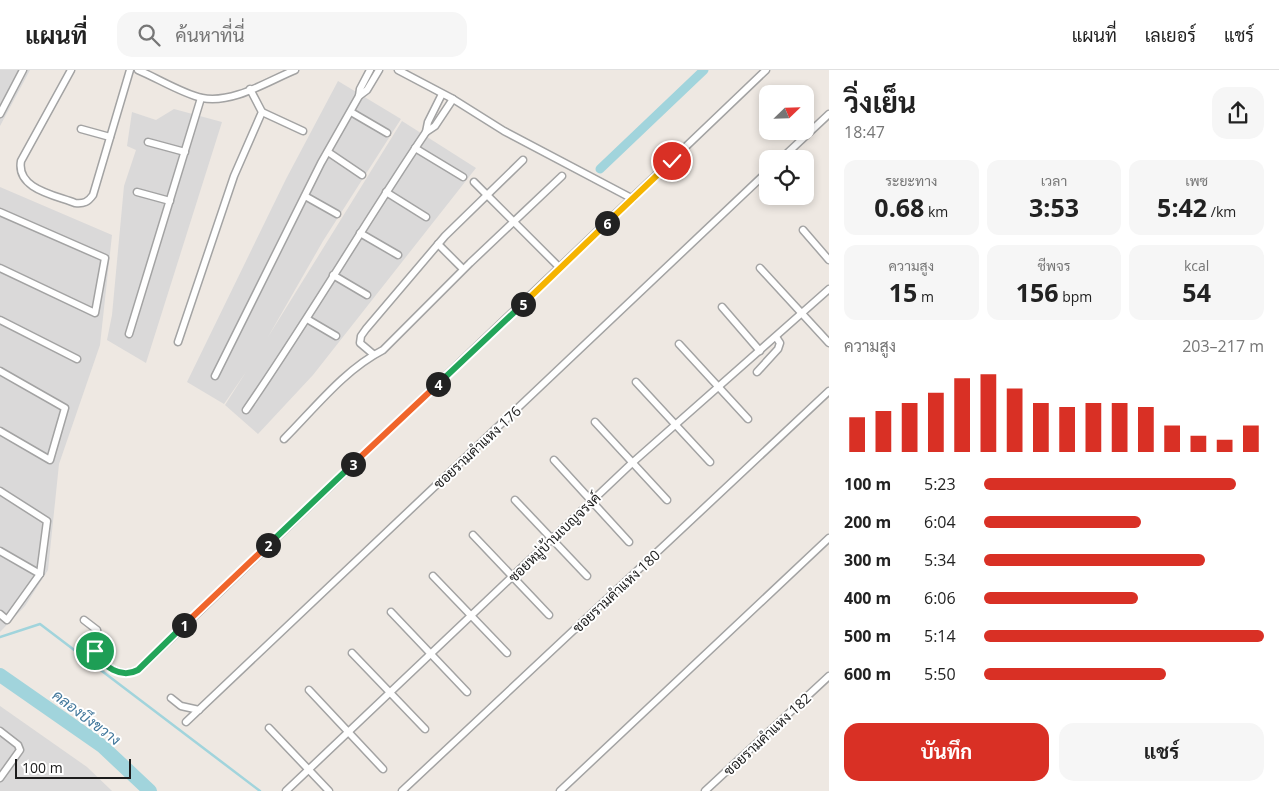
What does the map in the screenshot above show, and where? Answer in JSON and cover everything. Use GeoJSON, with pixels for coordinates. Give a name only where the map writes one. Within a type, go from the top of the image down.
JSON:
{"type":"FeatureCollection","features":[{"type":"Feature","properties":{"kind":"street"},"geometry":{"type":"LineString","coordinates":[[0,114],[24,70]]}},
{"type":"Feature","properties":{"kind":"street"},"geometry":{"type":"LineString","coordinates":[[71,70],[20,161],[20,171],[23,180],[30,185],[75,203],[86,202],[93,194],[130,70]]}},
{"type":"Feature","properties":{"kind":"street"},"geometry":{"type":"LineString","coordinates":[[138,70],[201,98],[226,98],[295,70]]}},
{"type":"Feature","properties":{"kind":"street"},"geometry":{"type":"LineString","coordinates":[[360,96],[360,89],[370,70]]}},
{"type":"Feature","properties":{"kind":"street"},"geometry":{"type":"LineString","coordinates":[[215,376],[328,152],[360,96],[367,90],[379,70]]}},
{"type":"Feature","properties":{"kind":"street"},"geometry":{"type":"LineString","coordinates":[[398,70],[453,99],[504,131],[633,199]]}},
{"type":"Feature","properties":{"kind":"street"},"geometry":{"type":"LineString","coordinates":[[84,620],[97,630],[94,645],[98,658],[122,674],[138,670],[766,70]]}},
{"type":"Feature","properties":{"kind":"street"},"geometry":{"type":"LineString","coordinates":[[250,89],[262,112],[303,132]]}},
{"type":"Feature","properties":{"kind":"street"},"geometry":{"type":"LineString","coordinates":[[426,132],[428,122],[442,94]]}},
{"type":"Feature","properties":{"kind":"street"},"geometry":{"type":"LineString","coordinates":[[129,334],[201,98]]}},
{"type":"Feature","properties":{"kind":"street"},"geometry":{"type":"LineString","coordinates":[[246,410],[415,148],[426,132],[435,126],[453,99]]}},
{"type":"Feature","properties":{"kind":"street"},"geometry":{"type":"LineString","coordinates":[[178,342],[234,176],[262,112]]}},
{"type":"Feature","properties":{"kind":"street"},"geometry":{"type":"LineString","coordinates":[[351,112],[387,133]]}},
{"type":"Feature","properties":{"kind":"street"},"geometry":{"type":"LineString","coordinates":[[791,150],[829,114]]}},
{"type":"Feature","properties":{"kind":"street"},"geometry":{"type":"LineString","coordinates":[[81,129],[110,137]]}},
{"type":"Feature","properties":{"kind":"street"},"geometry":{"type":"LineString","coordinates":[[148,142],[185,152]]}},
{"type":"Feature","properties":{"kind":"street"},"geometry":{"type":"LineString","coordinates":[[415,148],[462,177]]}},
{"type":"Feature","properties":{"kind":"street"},"geometry":{"type":"LineString","coordinates":[[328,152],[362,175]]}},
{"type":"Feature","properties":{"kind":"street"},"geometry":{"type":"LineString","coordinates":[[373,354],[360,343],[362,336],[438,244],[523,160]]}},
{"type":"Feature","properties":{"kind":"street"},"geometry":{"type":"LineString","coordinates":[[284,439],[350,373],[373,354],[383,350],[464,269],[562,176]]}},
{"type":"Feature","properties":{"kind":"street","name":"ซอยรามคำแหง 176"},"geometry":{"type":"LineString","coordinates":[[186,722],[759,180]]}},
{"type":"Feature","properties":{"kind":"street"},"geometry":{"type":"LineString","coordinates":[[474,182],[560,268]]}},
{"type":"Feature","properties":{"kind":"street"},"geometry":{"type":"LineString","coordinates":[[137,192],[170,201]]}},
{"type":"Feature","properties":{"kind":"street"},"geometry":{"type":"LineString","coordinates":[[386,192],[426,217]]}},
{"type":"Feature","properties":{"kind":"street"},"geometry":{"type":"LineString","coordinates":[[305,196],[337,214]]}},
{"type":"Feature","properties":{"kind":"street"},"geometry":{"type":"LineString","coordinates":[[0,212],[105,258],[95,313],[0,268]]}},
{"type":"Feature","properties":{"kind":"street"},"geometry":{"type":"LineString","coordinates":[[803,230],[829,260]]}},
{"type":"Feature","properties":{"kind":"street"},"geometry":{"type":"LineString","coordinates":[[360,233],[398,255]]}},
{"type":"Feature","properties":{"kind":"street"},"geometry":{"type":"LineString","coordinates":[[438,244],[464,269]]}},
{"type":"Feature","properties":{"kind":"street"},"geometry":{"type":"LineString","coordinates":[[760,268],[829,343]]}},
{"type":"Feature","properties":{"kind":"street"},"geometry":{"type":"LineString","coordinates":[[333,275],[367,295]]}},
{"type":"Feature","properties":{"kind":"street","name":"ซอยหมู่บ้านเบญจรงค์"},"geometry":{"type":"LineString","coordinates":[[286,791],[632,463],[803,314],[829,289]]}},
{"type":"Feature","properties":{"kind":"street"},"geometry":{"type":"LineString","coordinates":[[722,307],[760,350]]}},
{"type":"Feature","properties":{"kind":"street"},"geometry":{"type":"LineString","coordinates":[[306,319],[336,336]]}},
{"type":"Feature","properties":{"kind":"street"},"geometry":{"type":"LineString","coordinates":[[0,320],[77,359]]}},
{"type":"Feature","properties":{"kind":"street"},"geometry":{"type":"LineString","coordinates":[[757,372],[778,349],[780,343],[776,337]]}},
{"type":"Feature","properties":{"kind":"street"},"geometry":{"type":"LineString","coordinates":[[679,344],[748,419]]}},
{"type":"Feature","properties":{"kind":"street"},"geometry":{"type":"LineString","coordinates":[[0,371],[65,408],[50,460],[0,431]]}},
{"type":"Feature","properties":{"kind":"street"},"geometry":{"type":"LineString","coordinates":[[636,382],[710,462]]}},
{"type":"Feature","properties":{"kind":"street","name":"ซอยรามคำแหง 180"},"geometry":{"type":"LineString","coordinates":[[402,791],[829,391]]}},
{"type":"Feature","properties":{"kind":"street"},"geometry":{"type":"LineString","coordinates":[[595,422],[666,500]]}},
{"type":"Feature","properties":{"kind":"street"},"geometry":{"type":"LineString","coordinates":[[554,460],[629,542]]}},
{"type":"Feature","properties":{"kind":"street"},"geometry":{"type":"LineString","coordinates":[[0,491],[47,521],[40,574],[7,620],[0,614]]}},
{"type":"Feature","properties":{"kind":"street"},"geometry":{"type":"LineString","coordinates":[[515,500],[587,576]]}},
{"type":"Feature","properties":{"kind":"street"},"geometry":{"type":"LineString","coordinates":[[473,535],[512,578],[549,614]]}},
{"type":"Feature","properties":{"kind":"street"},"geometry":{"type":"LineString","coordinates":[[560,791],[829,538]]}},
{"type":"Feature","properties":{"kind":"street"},"geometry":{"type":"LineString","coordinates":[[0,551],[40,574]]}},
{"type":"Feature","properties":{"kind":"street"},"geometry":{"type":"LineString","coordinates":[[433,576],[507,653]]}},
{"type":"Feature","properties":{"kind":"street"},"geometry":{"type":"LineString","coordinates":[[391,612],[467,692]]}},
{"type":"Feature","properties":{"kind":"street"},"geometry":{"type":"LineString","coordinates":[[352,653],[425,729]]}},
{"type":"Feature","properties":{"kind":"street","name":"ซอยรามคำแหง 182"},"geometry":{"type":"LineString","coordinates":[[705,791],[829,676]]}},
{"type":"Feature","properties":{"kind":"street"},"geometry":{"type":"LineString","coordinates":[[309,690],[383,769]]}},
{"type":"Feature","properties":{"kind":"street"},"geometry":{"type":"LineString","coordinates":[[171,698],[181,706],[199,710]]}},
{"type":"Feature","properties":{"kind":"street"},"geometry":{"type":"LineString","coordinates":[[270,728],[330,791]]}},
{"type":"Feature","properties":{"kind":"street"},"geometry":{"type":"LineString","coordinates":[[0,731],[18,745],[20,750],[0,778]]}},
{"type":"Feature","properties":{"kind":"shaded area"},"geometry":{"type":"Polygon","coordinates":[[[0,70],[30,70],[0,126],[0,70]]]}},
{"type":"Feature","properties":{"kind":"shaded area"},"geometry":{"type":"Polygon","coordinates":[[[338,81],[401,119],[323,241],[268,337],[402,121],[476,168],[313,375],[258,434],[225,405],[246,372],[224,404],[187,382],[286,179],[338,81]]]}},
{"type":"Feature","properties":{"kind":"shaded area"},"geometry":{"type":"Polygon","coordinates":[[[174,109],[222,122],[146,363],[107,340],[112,315],[124,186],[136,150],[127,146],[132,112],[156,120],[174,109]]]}},
{"type":"Feature","properties":{"kind":"shaded area"},"geometry":{"type":"Polygon","coordinates":[[[0,187],[112,235],[100,345],[59,464],[48,570],[25,606],[0,632],[0,187]]]}},
{"type":"Feature","properties":{"kind":"shaded area"},"geometry":{"type":"Polygon","coordinates":[[[0,706],[87,767],[112,791],[0,791],[0,706]]]}},
{"type":"Feature","properties":{"kind":"waterway"},"geometry":{"type":"LineString","coordinates":[[600,169],[704,70]]}},
{"type":"Feature","properties":{"kind":"waterway"},"geometry":{"type":"LineString","coordinates":[[0,637],[40,624],[260,791]]}},
{"type":"Feature","properties":{"kind":"waterway","name":"คลองบึงขวาง"},"geometry":{"type":"LineString","coordinates":[[0,675],[102,746],[150,791]]}},
{"type":"Feature","properties":{"kind":"route"},"geometry":{"type":"LineString","coordinates":[[95,651],[98,658],[122,674],[138,670],[672,161]]}}]}
